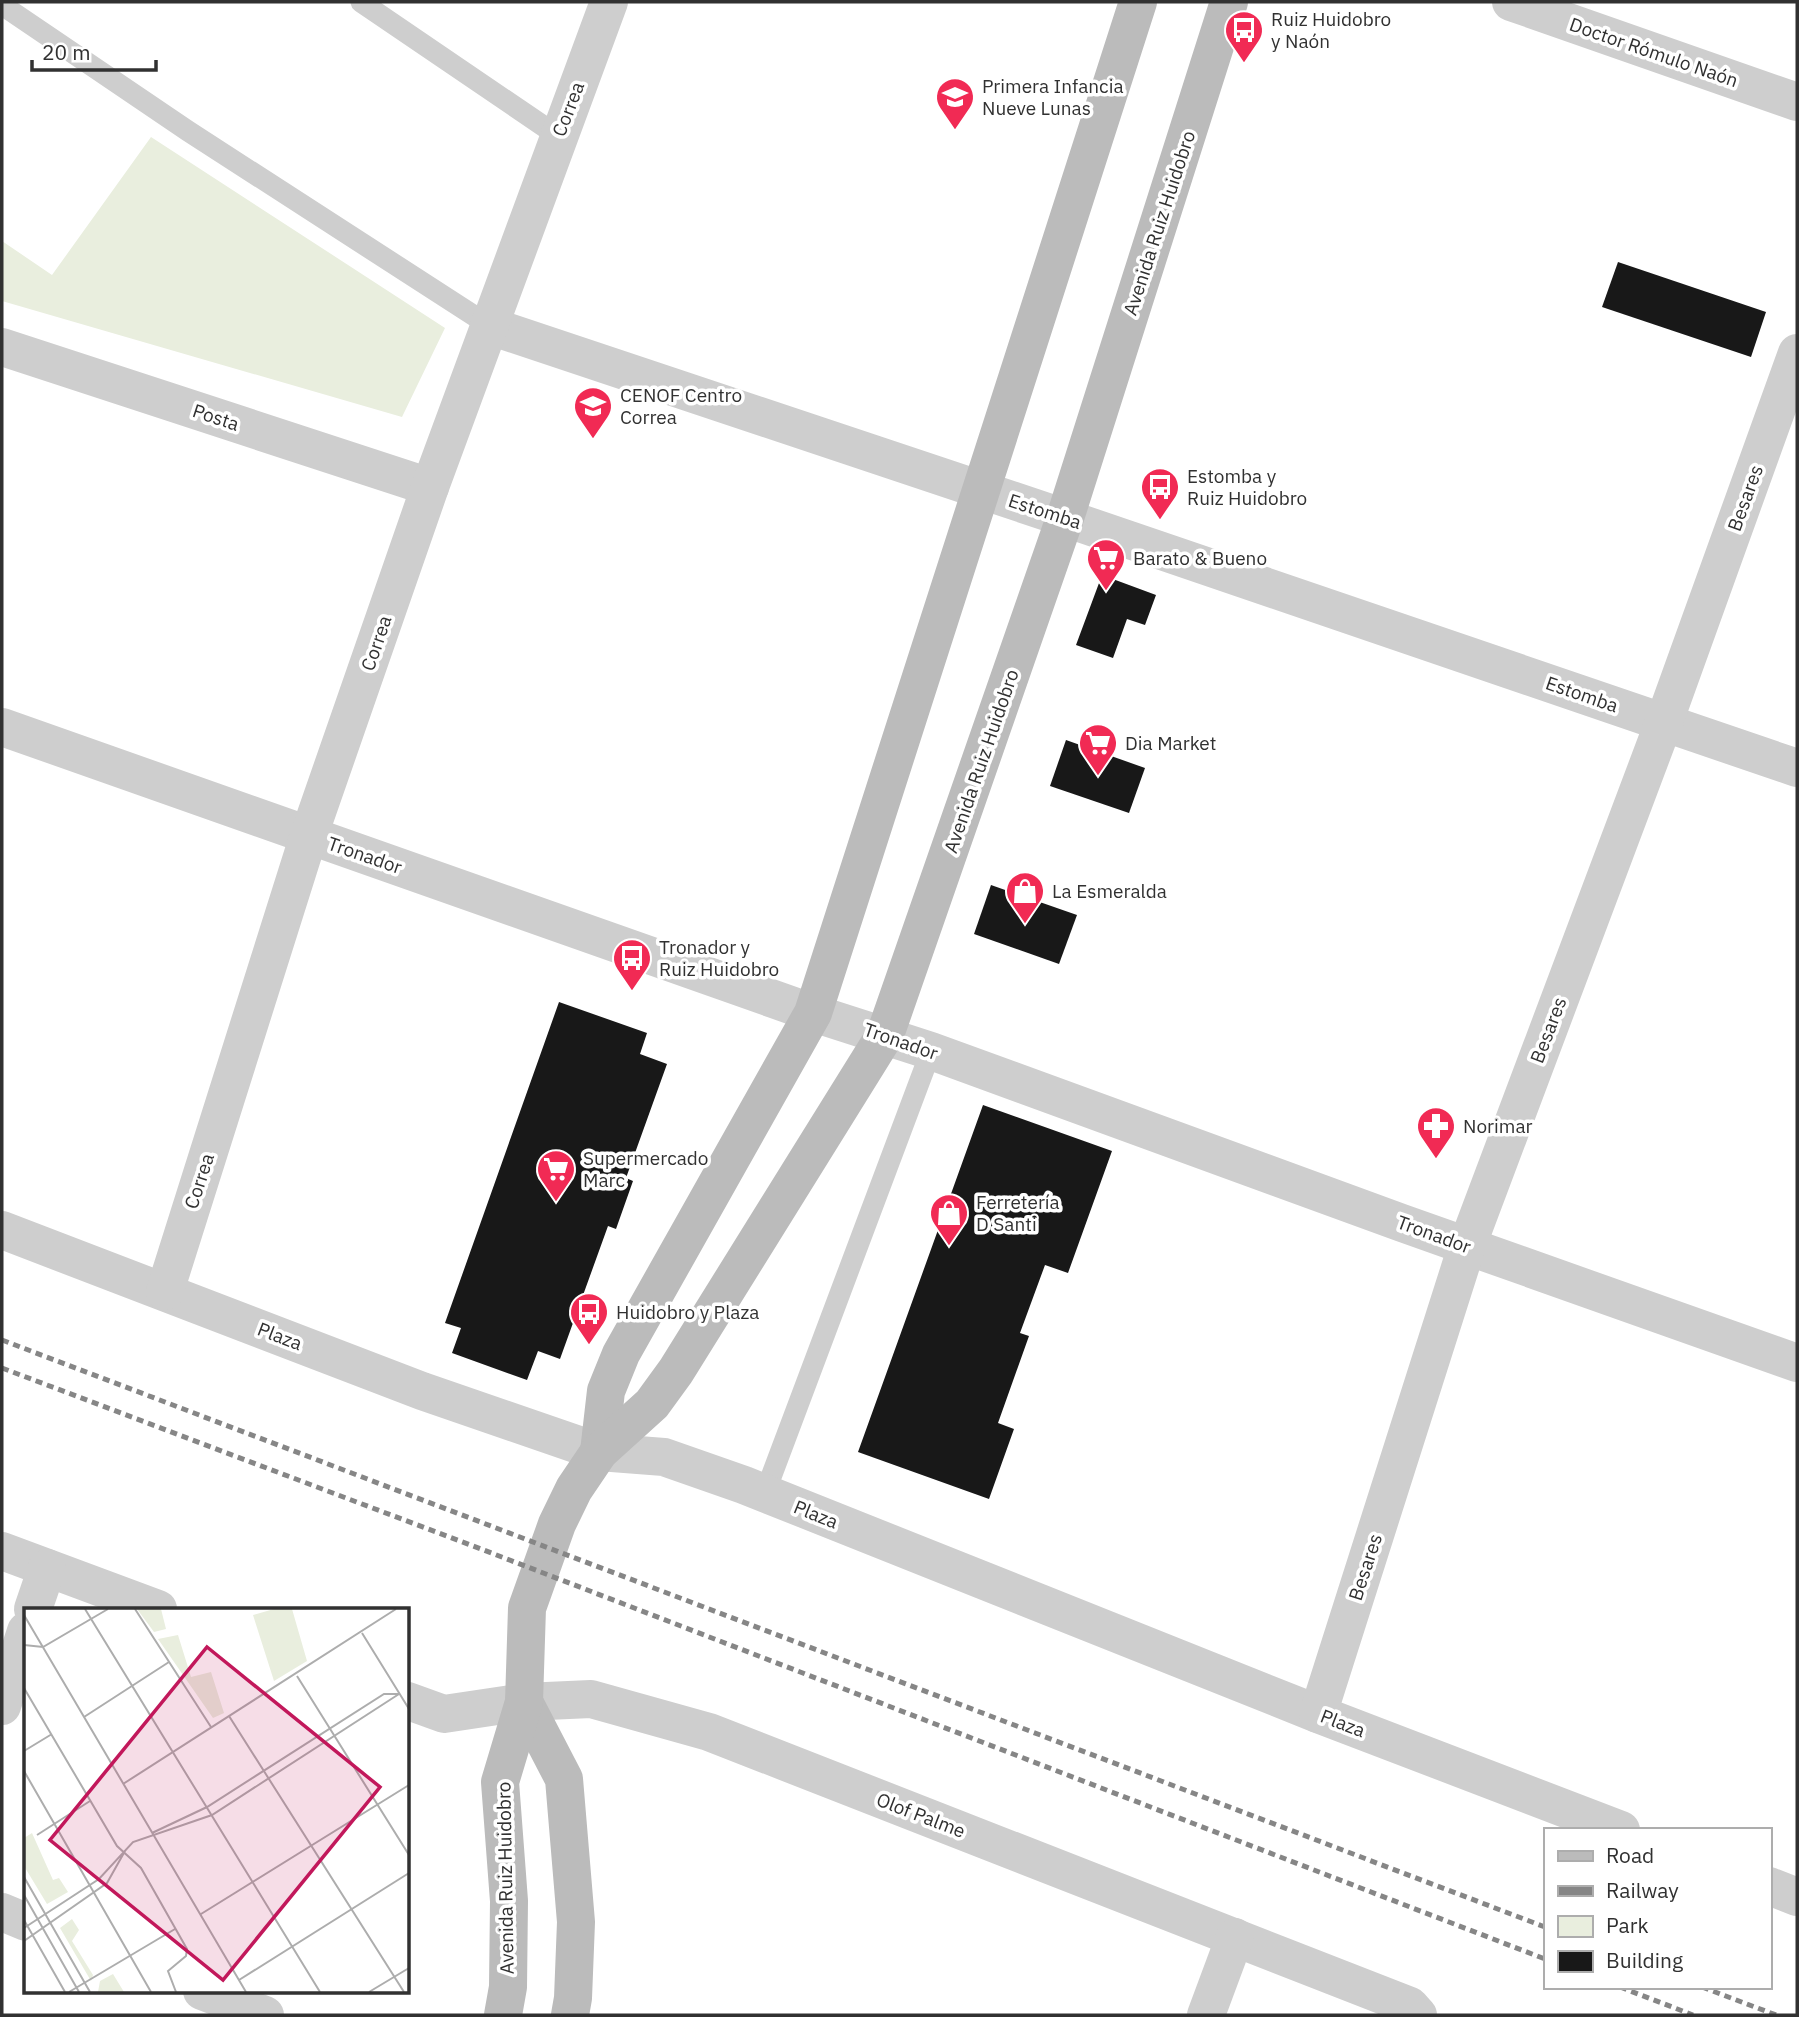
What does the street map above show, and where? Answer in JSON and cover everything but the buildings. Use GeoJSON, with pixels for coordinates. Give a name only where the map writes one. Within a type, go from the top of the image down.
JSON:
{"type":"FeatureCollection","features":[{"type":"Feature","properties":{"kind":"main road","name":"Avenida Ruiz Huidobro"},"geometry":{"type":"LineString","coordinates":[[599,1452],[606,1391],[621,1354],[813,1013],[1138,2]]}},
{"type":"Feature","properties":{"kind":"main road","name":"Avenida Ruiz Huidobro"},"geometry":{"type":"LineString","coordinates":[[503,2015],[508,1987],[509,1901],[500,1782],[524,1702],[527,1608],[557,1524],[574,1489],[599,1452],[652,1404],[676,1371],[885,1035],[1065,517],[1230,2]]}},
{"type":"Feature","properties":{"kind":"main road","name":"Avenida Ruiz Huidobro"},"geometry":{"type":"LineString","coordinates":[[524,1702],[565,1779],[576,1922],[570,2015]]}},
{"type":"Feature","properties":{"kind":"street","name":"Correa"},"geometry":{"type":"LineString","coordinates":[[165,1291],[309,835],[430,486],[609,2]]}},
{"type":"Feature","properties":{"kind":"street","name":"Doctor Rómulo Naón"},"geometry":{"type":"LineString","coordinates":[[1511,2],[1797,102]]}},
{"type":"Feature","properties":{"kind":"street","name":"Estomba"},"geometry":{"type":"LineString","coordinates":[[490,326],[1065,517],[1797,768]]}},
{"type":"Feature","properties":{"kind":"street","name":"Posta"},"geometry":{"type":"LineString","coordinates":[[2,347],[430,486]]}},
{"type":"Feature","properties":{"kind":"street","name":"Besares"},"geometry":{"type":"LineString","coordinates":[[1318,1714],[1467,1246],[1664,722],[1797,354]]}},
{"type":"Feature","properties":{"kind":"street","name":"Tronador"},"geometry":{"type":"LineString","coordinates":[[2,727],[813,1013],[931,1051],[1797,1363]]}},
{"type":"Feature","properties":{"kind":"street","name":"Plaza"},"geometry":{"type":"LineString","coordinates":[[2,1230],[422,1391],[599,1452],[664,1457],[765,1493],[1318,1714],[1616,1828]]}},
{"type":"Feature","properties":{"kind":"street"},"geometry":{"type":"LineString","coordinates":[[2,1551],[155,1608]]}},
{"type":"Feature","properties":{"kind":"street"},"geometry":{"type":"LineString","coordinates":[[33,1608],[47,1568]]}},
{"type":"Feature","properties":{"kind":"street"},"geometry":{"type":"LineString","coordinates":[[2,1706],[24,1637]]}},
{"type":"Feature","properties":{"kind":"street","name":"Olof Palme"},"geometry":{"type":"LineString","coordinates":[[410,1702],[444,1714],[524,1702],[591,1699],[709,1732],[1410,2006],[1418,2015]]}},
{"type":"Feature","properties":{"kind":"street"},"geometry":{"type":"LineString","coordinates":[[1771,1887],[1797,1897]]}},
{"type":"Feature","properties":{"kind":"street"},"geometry":{"type":"LineString","coordinates":[[2,1912],[24,1921]]}},
{"type":"Feature","properties":{"kind":"street"},"geometry":{"type":"LineString","coordinates":[[1206,2015],[1235,1937]]}},
{"type":"Feature","properties":{"kind":"street"},"geometry":{"type":"LineString","coordinates":[[207,1993],[265,2015]]}},
{"type":"Feature","properties":{"kind":"lane"},"geometry":{"type":"LineString","coordinates":[[361,2],[558,136]]}},
{"type":"Feature","properties":{"kind":"lane"},"geometry":{"type":"LineString","coordinates":[[2,5],[188,131],[490,326]]}},
{"type":"Feature","properties":{"kind":"lane"},"geometry":{"type":"LineString","coordinates":[[765,1493],[931,1051]]}},
{"type":"Feature","properties":{"kind":"green space"},"geometry":{"type":"Polygon","coordinates":[[[151,137],[445,328],[402,417],[2,301],[2,241],[52,275],[151,137]]]}},
{"type":"Feature","properties":{"kind":"railway"},"geometry":{"type":"LineString","coordinates":[[2,1340],[1544,1927]]}},
{"type":"Feature","properties":{"kind":"railway"},"geometry":{"type":"LineString","coordinates":[[2,1368],[481,1549],[1544,1959]]}},
{"type":"Feature","properties":{"kind":"railway"},"geometry":{"type":"LineString","coordinates":[[1625,1989],[1693,2015]]}},
{"type":"Feature","properties":{"kind":"railway"},"geometry":{"type":"LineString","coordinates":[[1707,1989],[1776,2015]]}},
{"type":"Feature","properties":{"kind":"place","name":"Ruiz Huidobro y Naón"},"geometry":{"type":"Point","coordinates":[1244,64]}},
{"type":"Feature","properties":{"kind":"place","name":"Primera Infancia Nueve Lunas"},"geometry":{"type":"Point","coordinates":[955,131]}},
{"type":"Feature","properties":{"kind":"place","name":"CENOF Centro Correa"},"geometry":{"type":"Point","coordinates":[593,440]}},
{"type":"Feature","properties":{"kind":"place","name":"Estomba y Ruiz Huidobro"},"geometry":{"type":"Point","coordinates":[1160,521]}},
{"type":"Feature","properties":{"kind":"place","name":"Barato & Bueno"},"geometry":{"type":"Point","coordinates":[1106,592]}},
{"type":"Feature","properties":{"kind":"place","name":"Dia Market"},"geometry":{"type":"Point","coordinates":[1098,777]}},
{"type":"Feature","properties":{"kind":"place","name":"La Esmeralda"},"geometry":{"type":"Point","coordinates":[1025,925]}},
{"type":"Feature","properties":{"kind":"place","name":"Tronador y Ruiz Huidobro"},"geometry":{"type":"Point","coordinates":[632,992]}},
{"type":"Feature","properties":{"kind":"place","name":"Norimar"},"geometry":{"type":"Point","coordinates":[1436,1160]}},
{"type":"Feature","properties":{"kind":"place","name":"Supermercado Marc"},"geometry":{"type":"Point","coordinates":[556,1203]}},
{"type":"Feature","properties":{"kind":"place","name":"Ferretería D Santi"},"geometry":{"type":"Point","coordinates":[949,1247]}},
{"type":"Feature","properties":{"kind":"place","name":"Huidobro y Plaza"},"geometry":{"type":"Point","coordinates":[589,1346]}}]}
